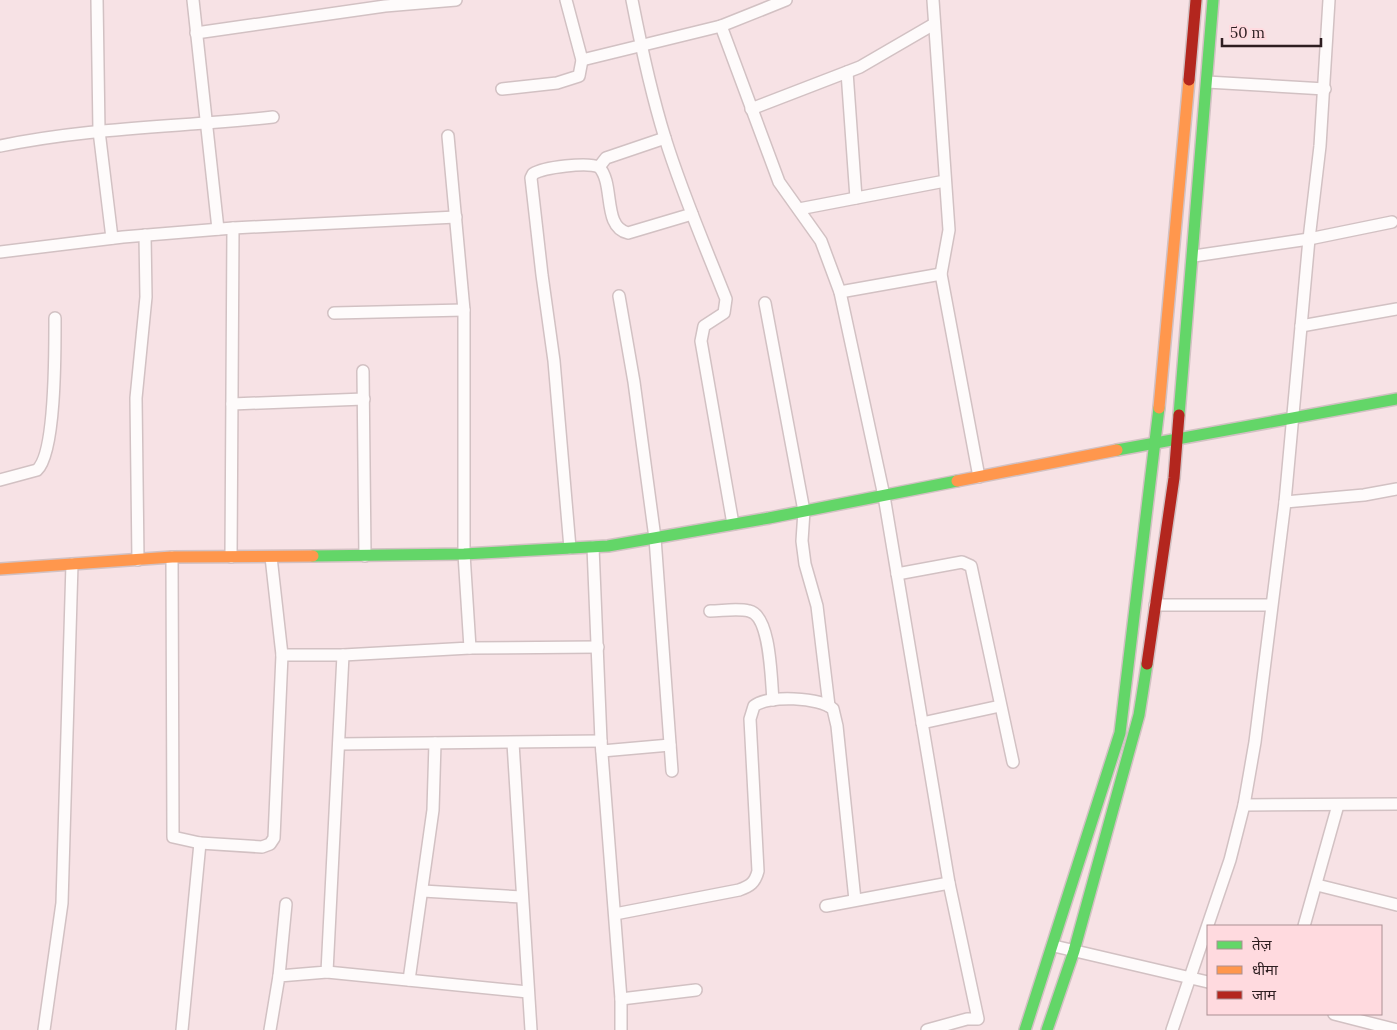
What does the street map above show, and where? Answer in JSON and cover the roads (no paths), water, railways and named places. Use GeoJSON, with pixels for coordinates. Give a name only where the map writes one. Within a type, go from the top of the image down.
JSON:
{"type":"FeatureCollection","features":[{"type":"Feature","properties":{"kind":"main road"},"geometry":{"type":"LineString","coordinates":[[1025,1030],[1054,946],[1120,733],[1156,442],[1196,0]]}},
{"type":"Feature","properties":{"kind":"main road"},"geometry":{"type":"LineString","coordinates":[[1046,1030],[1074,952],[1139,715],[1178,438],[1213,0]]}},
{"type":"Feature","properties":{"kind":"main road"},"geometry":{"type":"LineString","coordinates":[[0,569],[172,557],[464,554],[593,547],[655,538],[804,511],[1156,442],[1397,399]]}},
{"type":"Feature","properties":{"kind":"street"},"geometry":{"type":"LineString","coordinates":[[97,0],[99,131],[112,238]]}},
{"type":"Feature","properties":{"kind":"street"},"geometry":{"type":"LineString","coordinates":[[193,0],[218,229]]}},
{"type":"Feature","properties":{"kind":"street"},"geometry":{"type":"LineString","coordinates":[[196,34],[385,3],[456,0]]}},
{"type":"Feature","properties":{"kind":"street"},"geometry":{"type":"LineString","coordinates":[[502,89],[574,80],[582,71],[582,60],[566,0]]}},
{"type":"Feature","properties":{"kind":"street"},"geometry":{"type":"LineString","coordinates":[[632,0],[641,47],[665,138],[692,214],[726,299],[724,313],[704,326],[701,341],[733,524]]}},
{"type":"Feature","properties":{"kind":"street"},"geometry":{"type":"LineString","coordinates":[[582,60],[721,26],[786,0]]}},
{"type":"Feature","properties":{"kind":"street"},"geometry":{"type":"LineString","coordinates":[[933,0],[949,230],[940,274],[979,477]]}},
{"type":"Feature","properties":{"kind":"street"},"geometry":{"type":"LineString","coordinates":[[1207,925],[1230,860],[1244,805],[1255,742],[1285,502],[1325,89],[1329,0]]}},
{"type":"Feature","properties":{"kind":"street"},"geometry":{"type":"LineString","coordinates":[[751,109],[860,67],[934,24]]}},
{"type":"Feature","properties":{"kind":"street"},"geometry":{"type":"LineString","coordinates":[[721,26],[779,182],[821,241],[840,292],[884,496],[950,883],[978,1019],[967,1019],[928,1030]]}},
{"type":"Feature","properties":{"kind":"street"},"geometry":{"type":"LineString","coordinates":[[847,72],[856,198]]}},
{"type":"Feature","properties":{"kind":"street"},"geometry":{"type":"LineString","coordinates":[[1207,82],[1325,89]]}},
{"type":"Feature","properties":{"kind":"street"},"geometry":{"type":"LineString","coordinates":[[0,146],[99,131],[207,124],[273,117]]}},
{"type":"Feature","properties":{"kind":"street"},"geometry":{"type":"LineString","coordinates":[[448,136],[464,310],[464,554],[470,648]]}},
{"type":"Feature","properties":{"kind":"street"},"geometry":{"type":"LineString","coordinates":[[599,167],[606,158],[665,138]]}},
{"type":"Feature","properties":{"kind":"street"},"geometry":{"type":"LineString","coordinates":[[570,548],[554,361],[531,183],[533,174],[543,170],[588,165],[599,167],[606,179],[614,223],[622,232],[628,234],[692,214]]}},
{"type":"Feature","properties":{"kind":"street"},"geometry":{"type":"LineString","coordinates":[[799,209],[945,181]]}},
{"type":"Feature","properties":{"kind":"street"},"geometry":{"type":"LineString","coordinates":[[0,252],[112,238],[218,229],[456,217]]}},
{"type":"Feature","properties":{"kind":"street"},"geometry":{"type":"LineString","coordinates":[[1194,256],[1309,240],[1392,222]]}},
{"type":"Feature","properties":{"kind":"street"},"geometry":{"type":"LineString","coordinates":[[232,557],[233,228]]}},
{"type":"Feature","properties":{"kind":"street"},"geometry":{"type":"LineString","coordinates":[[138,560],[136,398],[146,297],[146,235]]}},
{"type":"Feature","properties":{"kind":"street"},"geometry":{"type":"LineString","coordinates":[[840,292],[940,274]]}},
{"type":"Feature","properties":{"kind":"street"},"geometry":{"type":"LineString","coordinates":[[619,296],[634,382],[655,538],[672,771]]}},
{"type":"Feature","properties":{"kind":"street"},"geometry":{"type":"LineString","coordinates":[[765,303],[804,511],[802,541],[804,564],[817,606],[830,706],[833,709],[837,726],[855,900]]}},
{"type":"Feature","properties":{"kind":"street"},"geometry":{"type":"LineString","coordinates":[[1302,326],[1397,309]]}},
{"type":"Feature","properties":{"kind":"street"},"geometry":{"type":"LineString","coordinates":[[334,313],[464,310]]}},
{"type":"Feature","properties":{"kind":"street"},"geometry":{"type":"LineString","coordinates":[[0,480],[37,470],[45,457],[54,398],[55,318]]}},
{"type":"Feature","properties":{"kind":"street"},"geometry":{"type":"LineString","coordinates":[[363,371],[365,556]]}},
{"type":"Feature","properties":{"kind":"street"},"geometry":{"type":"LineString","coordinates":[[232,404],[364,399]]}},
{"type":"Feature","properties":{"kind":"street"},"geometry":{"type":"LineString","coordinates":[[1285,502],[1364,495],[1397,489]]}},
{"type":"Feature","properties":{"kind":"street"},"geometry":{"type":"LineString","coordinates":[[593,547],[602,746],[622,999],[621,1030]]}},
{"type":"Feature","properties":{"kind":"street"},"geometry":{"type":"LineString","coordinates":[[172,557],[173,837],[200,843],[262,847],[270,844],[274,838],[282,654],[271,557]]}},
{"type":"Feature","properties":{"kind":"street"},"geometry":{"type":"LineString","coordinates":[[897,574],[962,562],[971,566],[1012,762]]}},
{"type":"Feature","properties":{"kind":"street"},"geometry":{"type":"LineString","coordinates":[[44,1030],[62,903],[72,564]]}},
{"type":"Feature","properties":{"kind":"street"},"geometry":{"type":"LineString","coordinates":[[1155,605],[1271,605]]}},
{"type":"Feature","properties":{"kind":"street"},"geometry":{"type":"LineString","coordinates":[[710,612],[748,610],[760,618],[766,634],[773,700]]}},
{"type":"Feature","properties":{"kind":"street"},"geometry":{"type":"LineString","coordinates":[[282,654],[343,655],[470,648],[598,647]]}},
{"type":"Feature","properties":{"kind":"street"},"geometry":{"type":"LineString","coordinates":[[328,972],[343,655]]}},
{"type":"Feature","properties":{"kind":"street"},"geometry":{"type":"LineString","coordinates":[[615,914],[739,890],[750,886],[756,880],[758,871],[750,719],[754,706],[759,702],[773,700],[811,700],[830,706]]}},
{"type":"Feature","properties":{"kind":"street"},"geometry":{"type":"LineString","coordinates":[[922,723],[1000,706]]}},
{"type":"Feature","properties":{"kind":"street"},"geometry":{"type":"LineString","coordinates":[[409,980],[433,810],[435,743]]}},
{"type":"Feature","properties":{"kind":"street"},"geometry":{"type":"LineString","coordinates":[[339,744],[513,743],[602,746],[670,745]]}},
{"type":"Feature","properties":{"kind":"street"},"geometry":{"type":"LineString","coordinates":[[513,743],[530,1030]]}},
{"type":"Feature","properties":{"kind":"street"},"geometry":{"type":"LineString","coordinates":[[1244,805],[1397,804]]}},
{"type":"Feature","properties":{"kind":"street"},"geometry":{"type":"LineString","coordinates":[[1304,925],[1338,805]]}},
{"type":"Feature","properties":{"kind":"street"},"geometry":{"type":"LineString","coordinates":[[182,1030],[200,843]]}},
{"type":"Feature","properties":{"kind":"street"},"geometry":{"type":"LineString","coordinates":[[826,906],[950,883]]}},
{"type":"Feature","properties":{"kind":"street"},"geometry":{"type":"LineString","coordinates":[[1317,885],[1397,905]]}},
{"type":"Feature","properties":{"kind":"street"},"geometry":{"type":"LineString","coordinates":[[422,891],[522,897]]}},
{"type":"Feature","properties":{"kind":"street"},"geometry":{"type":"LineString","coordinates":[[270,1030],[279,976],[286,904]]}},
{"type":"Feature","properties":{"kind":"street"},"geometry":{"type":"LineString","coordinates":[[1172,1030],[1207,926]]}},
{"type":"Feature","properties":{"kind":"street"},"geometry":{"type":"LineString","coordinates":[[1054,946],[1207,982]]}},
{"type":"Feature","properties":{"kind":"street"},"geometry":{"type":"LineString","coordinates":[[279,976],[328,972],[528,992]]}},
{"type":"Feature","properties":{"kind":"street"},"geometry":{"type":"LineString","coordinates":[[622,999],[696,990]]}},
{"type":"Feature","properties":{"kind":"street"},"geometry":{"type":"LineString","coordinates":[[1338,1015],[1397,1030]]}}]}
